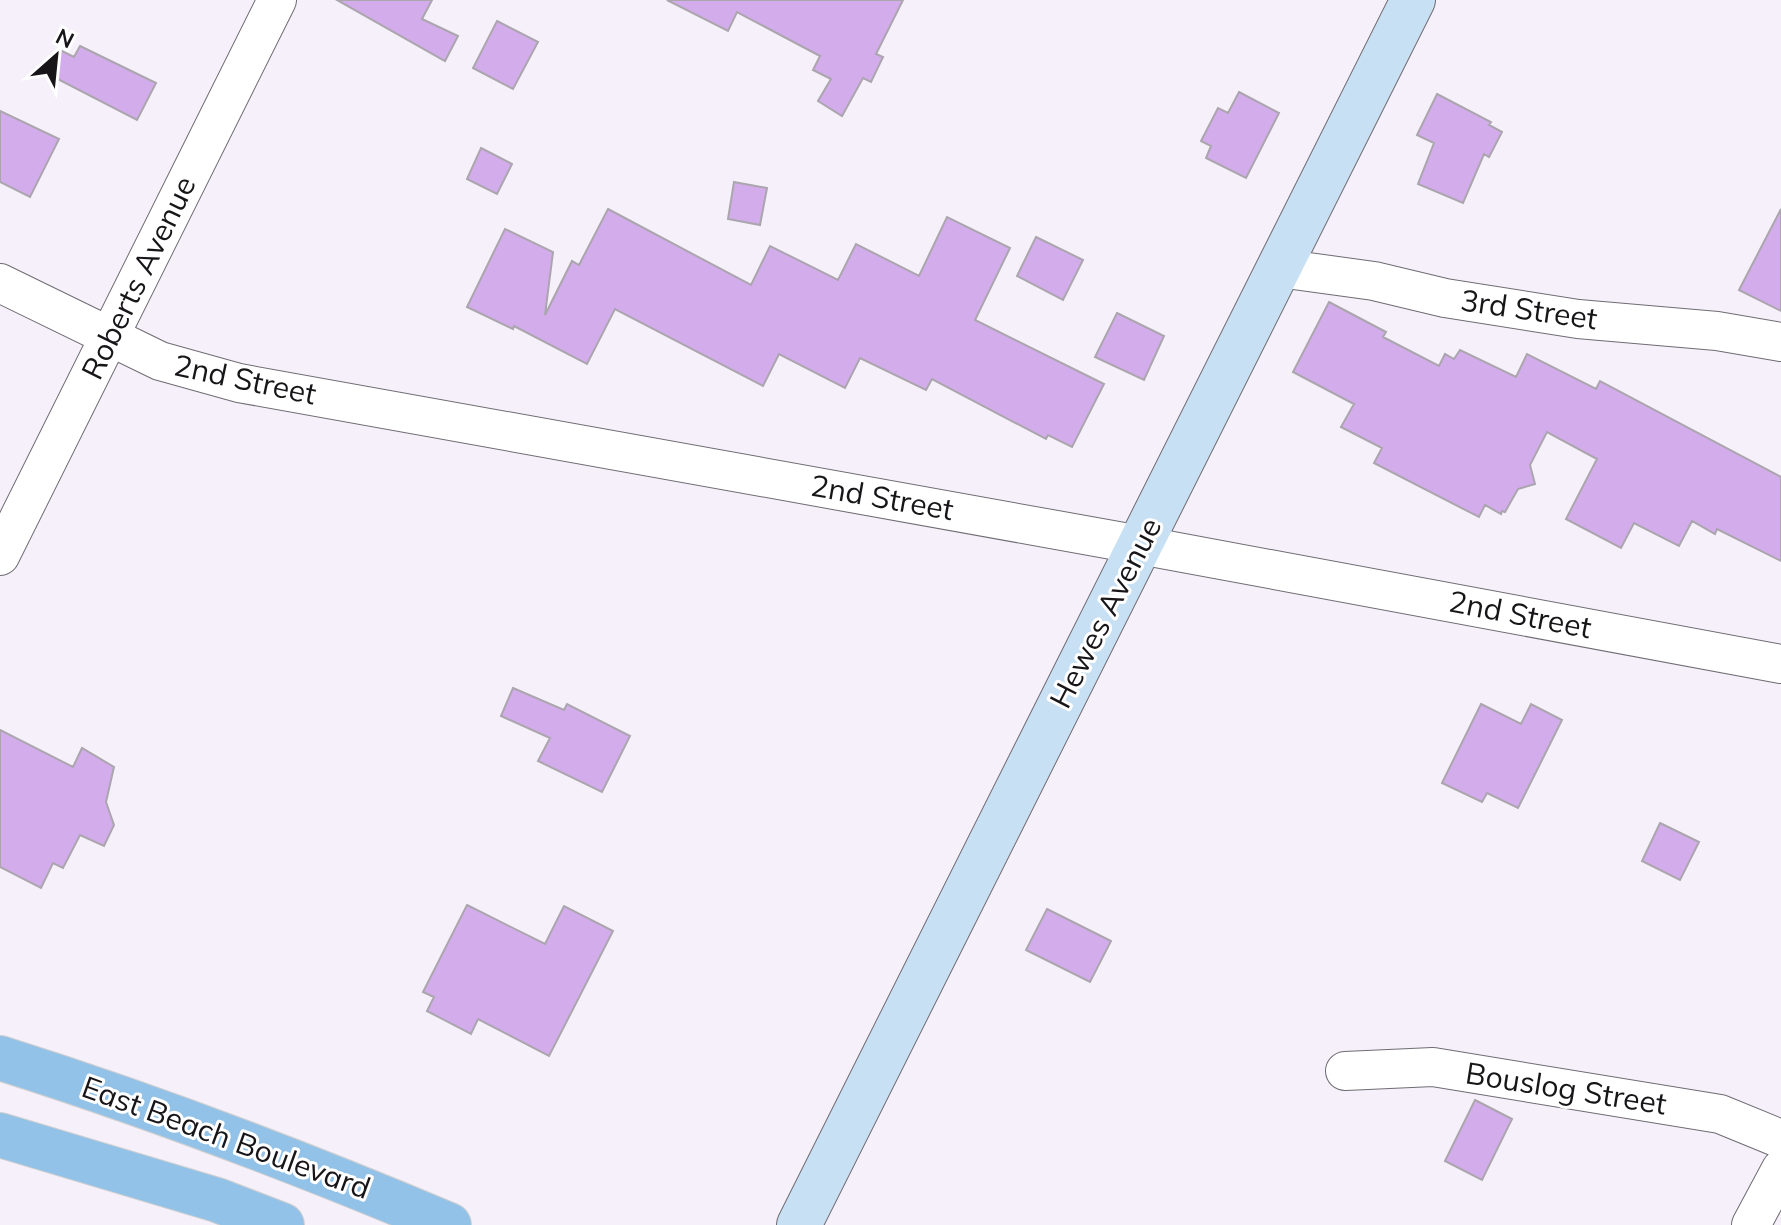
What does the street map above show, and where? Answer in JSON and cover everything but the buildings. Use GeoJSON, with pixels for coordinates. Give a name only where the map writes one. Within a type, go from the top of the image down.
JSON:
{"type":"FeatureCollection","features":[{"type":"Feature","properties":{"kind":"main road","name":"Hewes Avenue"},"geometry":{"type":"LineString","coordinates":[[799,1225],[1279,268],[1405,2]]}},
{"type":"Feature","properties":{"kind":"main road","name":"East Beach Boulevard"},"geometry":{"type":"LineString","coordinates":[[0,1058],[101,1090],[449,1225]]}},
{"type":"Feature","properties":{"kind":"main road","name":"East Beach Boulevard"},"geometry":{"type":"LineString","coordinates":[[0,1135],[217,1200],[282,1225]]}},
{"type":"Feature","properties":{"kind":"street","name":"Roberts Avenue"},"geometry":{"type":"LineString","coordinates":[[0,556],[277,0]]}},
{"type":"Feature","properties":{"kind":"street","name":"3rd Street"},"geometry":{"type":"LineString","coordinates":[[1279,268],[1374,281],[1445,298],[1578,319],[1717,331],[1781,342]]}},
{"type":"Feature","properties":{"kind":"street","name":"2nd Street"},"geometry":{"type":"LineString","coordinates":[[0,283],[160,361],[239,383],[1781,664]]}},
{"type":"Feature","properties":{"kind":"street","name":"Bouslog Street"},"geometry":{"type":"LineString","coordinates":[[1345,1071],[1433,1067],[1720,1114],[1781,1139]]}},
{"type":"Feature","properties":{"kind":"street"},"geometry":{"type":"LineString","coordinates":[[1751,1225],[1781,1169]]}}]}
